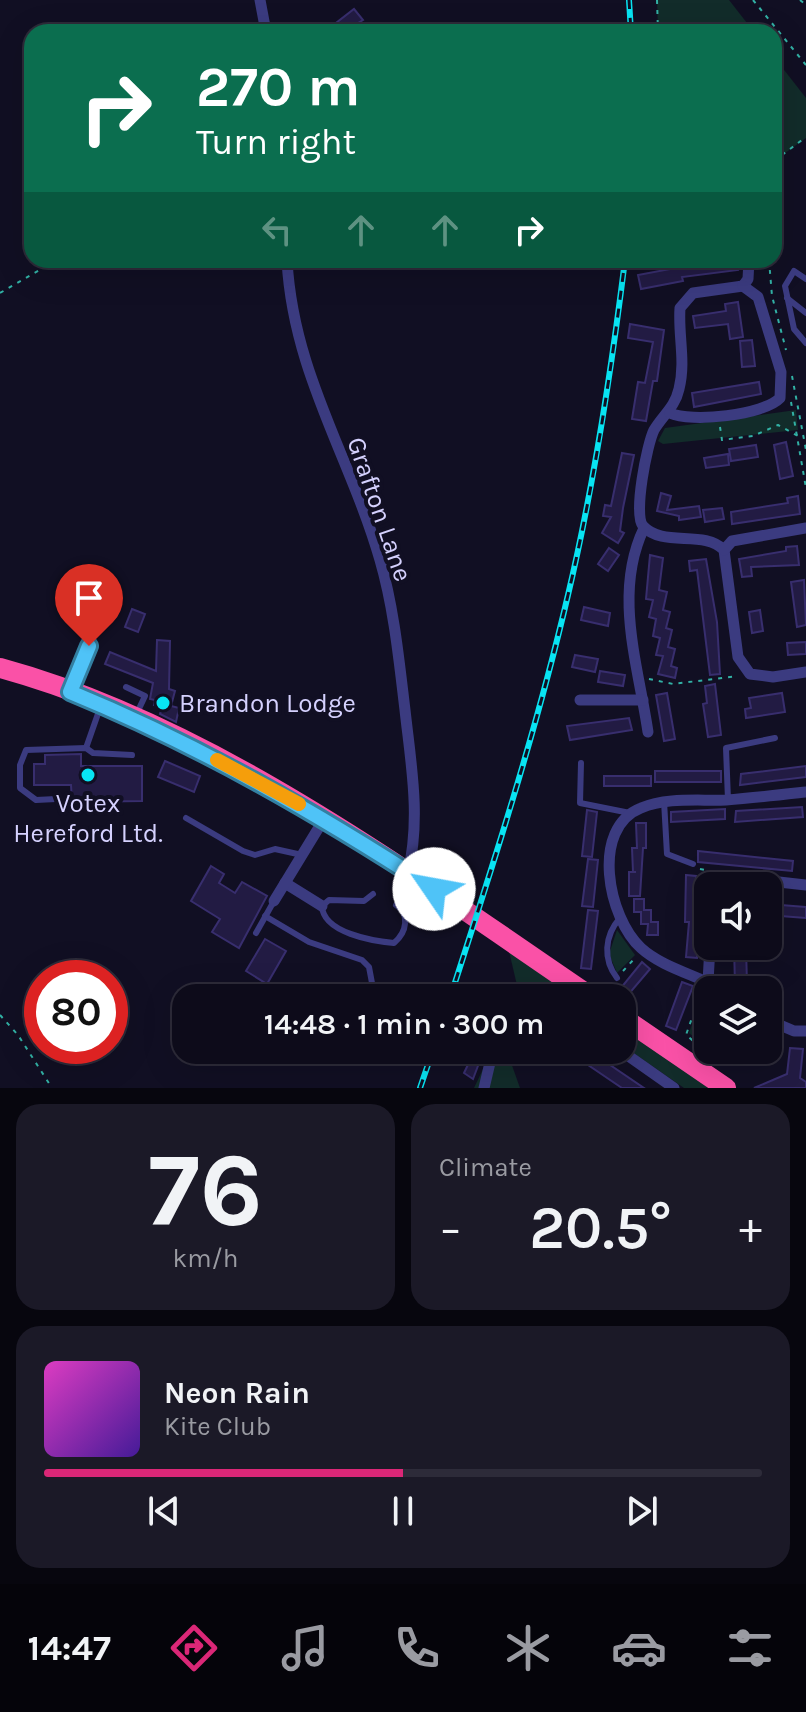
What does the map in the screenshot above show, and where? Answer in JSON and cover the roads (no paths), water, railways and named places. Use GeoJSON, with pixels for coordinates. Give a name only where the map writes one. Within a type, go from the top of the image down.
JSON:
{"type":"FeatureCollection","features":[{"type":"Feature","properties":{"kind":"highway"},"geometry":{"type":"LineString","coordinates":[[0,668],[70,692],[134,719],[271,788],[459,906],[572,984]]}},
{"type":"Feature","properties":{"kind":"highway"},"geometry":{"type":"LineString","coordinates":[[636,1027],[726,1088]]}},
{"type":"Feature","properties":{"kind":"street"},"geometry":{"type":"LineString","coordinates":[[260,0],[264,24]]}},
{"type":"Feature","properties":{"kind":"street","name":"Grafton Lane"},"geometry":{"type":"LineString","coordinates":[[287,268],[289,296],[304,358],[383,575],[398,650],[415,790],[416,825],[408,873]]}},
{"type":"Feature","properties":{"kind":"street"},"geometry":{"type":"LineString","coordinates":[[743,286],[748,279],[749,268]]}},
{"type":"Feature","properties":{"kind":"street"},"geometry":{"type":"LineString","coordinates":[[670,413],[690,420],[764,408],[786,400],[781,372],[758,297],[743,286],[693,293],[684,300],[679,319],[683,372],[670,413],[653,432],[648,445],[638,514],[644,528],[657,534],[708,540],[724,550]]}},
{"type":"Feature","properties":{"kind":"street"},"geometry":{"type":"LineString","coordinates":[[644,528],[634,550],[627,608],[648,732]]}},
{"type":"Feature","properties":{"kind":"street"},"geometry":{"type":"LineString","coordinates":[[806,528],[732,541],[724,550],[738,657],[750,674],[773,677],[806,672]]}},
{"type":"Feature","properties":{"kind":"street"},"geometry":{"type":"LineString","coordinates":[[580,700],[643,700]]}},
{"type":"Feature","properties":{"kind":"street"},"geometry":{"type":"LineString","coordinates":[[696,976],[642,949],[620,918],[613,893],[611,851],[615,832],[630,813],[664,801],[728,800],[806,792]]}},
{"type":"Feature","properties":{"kind":"street"},"geometry":{"type":"LineString","coordinates":[[274,901],[324,819]]}},
{"type":"Feature","properties":{"kind":"street"},"geometry":{"type":"LineString","coordinates":[[782,882],[806,885]]}},
{"type":"Feature","properties":{"kind":"street"},"geometry":{"type":"LineString","coordinates":[[285,883],[322,906]]}},
{"type":"Feature","properties":{"kind":"street"},"geometry":{"type":"LineString","coordinates":[[782,1026],[794,1031],[806,1031]]}},
{"type":"Feature","properties":{"kind":"street"},"geometry":{"type":"LineString","coordinates":[[636,1061],[674,1088]]}},
{"type":"Feature","properties":{"kind":"street"},"geometry":{"type":"LineString","coordinates":[[484,1088],[490,1064]]}},
{"type":"Feature","properties":{"kind":"lane"},"geometry":{"type":"LineString","coordinates":[[806,279],[797,272],[789,275],[785,286],[794,329],[806,343]]}},
{"type":"Feature","properties":{"kind":"lane"},"geometry":{"type":"LineString","coordinates":[[787,298],[806,313]]}},
{"type":"Feature","properties":{"kind":"lane"},"geometry":{"type":"LineString","coordinates":[[70,692],[89,646]]}},
{"type":"Feature","properties":{"kind":"lane"},"geometry":{"type":"LineString","coordinates":[[126,687],[145,696],[134,719]]}},
{"type":"Feature","properties":{"kind":"lane"},"geometry":{"type":"LineString","coordinates":[[86,748],[102,705]]}},
{"type":"Feature","properties":{"kind":"lane"},"geometry":{"type":"LineString","coordinates":[[728,800],[726,748],[775,738]]}},
{"type":"Feature","properties":{"kind":"lane"},"geometry":{"type":"LineString","coordinates":[[56,799],[36,800],[23,793],[19,779],[23,754],[31,749],[86,748],[93,753],[132,755]]}},
{"type":"Feature","properties":{"kind":"lane"},"geometry":{"type":"LineString","coordinates":[[581,763],[580,803],[630,813]]}},
{"type":"Feature","properties":{"kind":"lane"},"geometry":{"type":"LineString","coordinates":[[664,801],[667,854],[693,864]]}},
{"type":"Feature","properties":{"kind":"lane"},"geometry":{"type":"LineString","coordinates":[[186,818],[255,855],[282,850],[302,855]]}},
{"type":"Feature","properties":{"kind":"lane"},"geometry":{"type":"LineString","coordinates":[[373,894],[364,901],[339,899],[322,906],[329,924],[394,943],[400,938],[406,918],[403,909],[396,905]]}},
{"type":"Feature","properties":{"kind":"lane"},"geometry":{"type":"LineString","coordinates":[[256,933],[274,901]]}},
{"type":"Feature","properties":{"kind":"lane"},"geometry":{"type":"LineString","coordinates":[[265,916],[309,942],[362,960],[369,967],[372,984]]}},
{"type":"Feature","properties":{"kind":"lane"},"geometry":{"type":"LineString","coordinates":[[617,978],[607,965],[606,956],[613,928],[620,918]]}},
{"type":"Feature","properties":{"kind":"railway"},"geometry":{"type":"LineString","coordinates":[[629,0],[630,24]]}},
{"type":"Feature","properties":{"kind":"railway"},"geometry":{"type":"LineString","coordinates":[[454,984],[498,848],[556,646],[601,429],[624,268]]}},
{"type":"Feature","properties":{"kind":"railway"},"geometry":{"type":"LineString","coordinates":[[420,1088],[428,1064]]}},
{"type":"Feature","properties":{"kind":"place","name":"Brandon Lodge"},"geometry":{"type":"Point","coordinates":[163,703]}},
{"type":"Feature","properties":{"kind":"place","name":"Votex Hereford Ltd."},"geometry":{"type":"Point","coordinates":[88,775]}}]}
